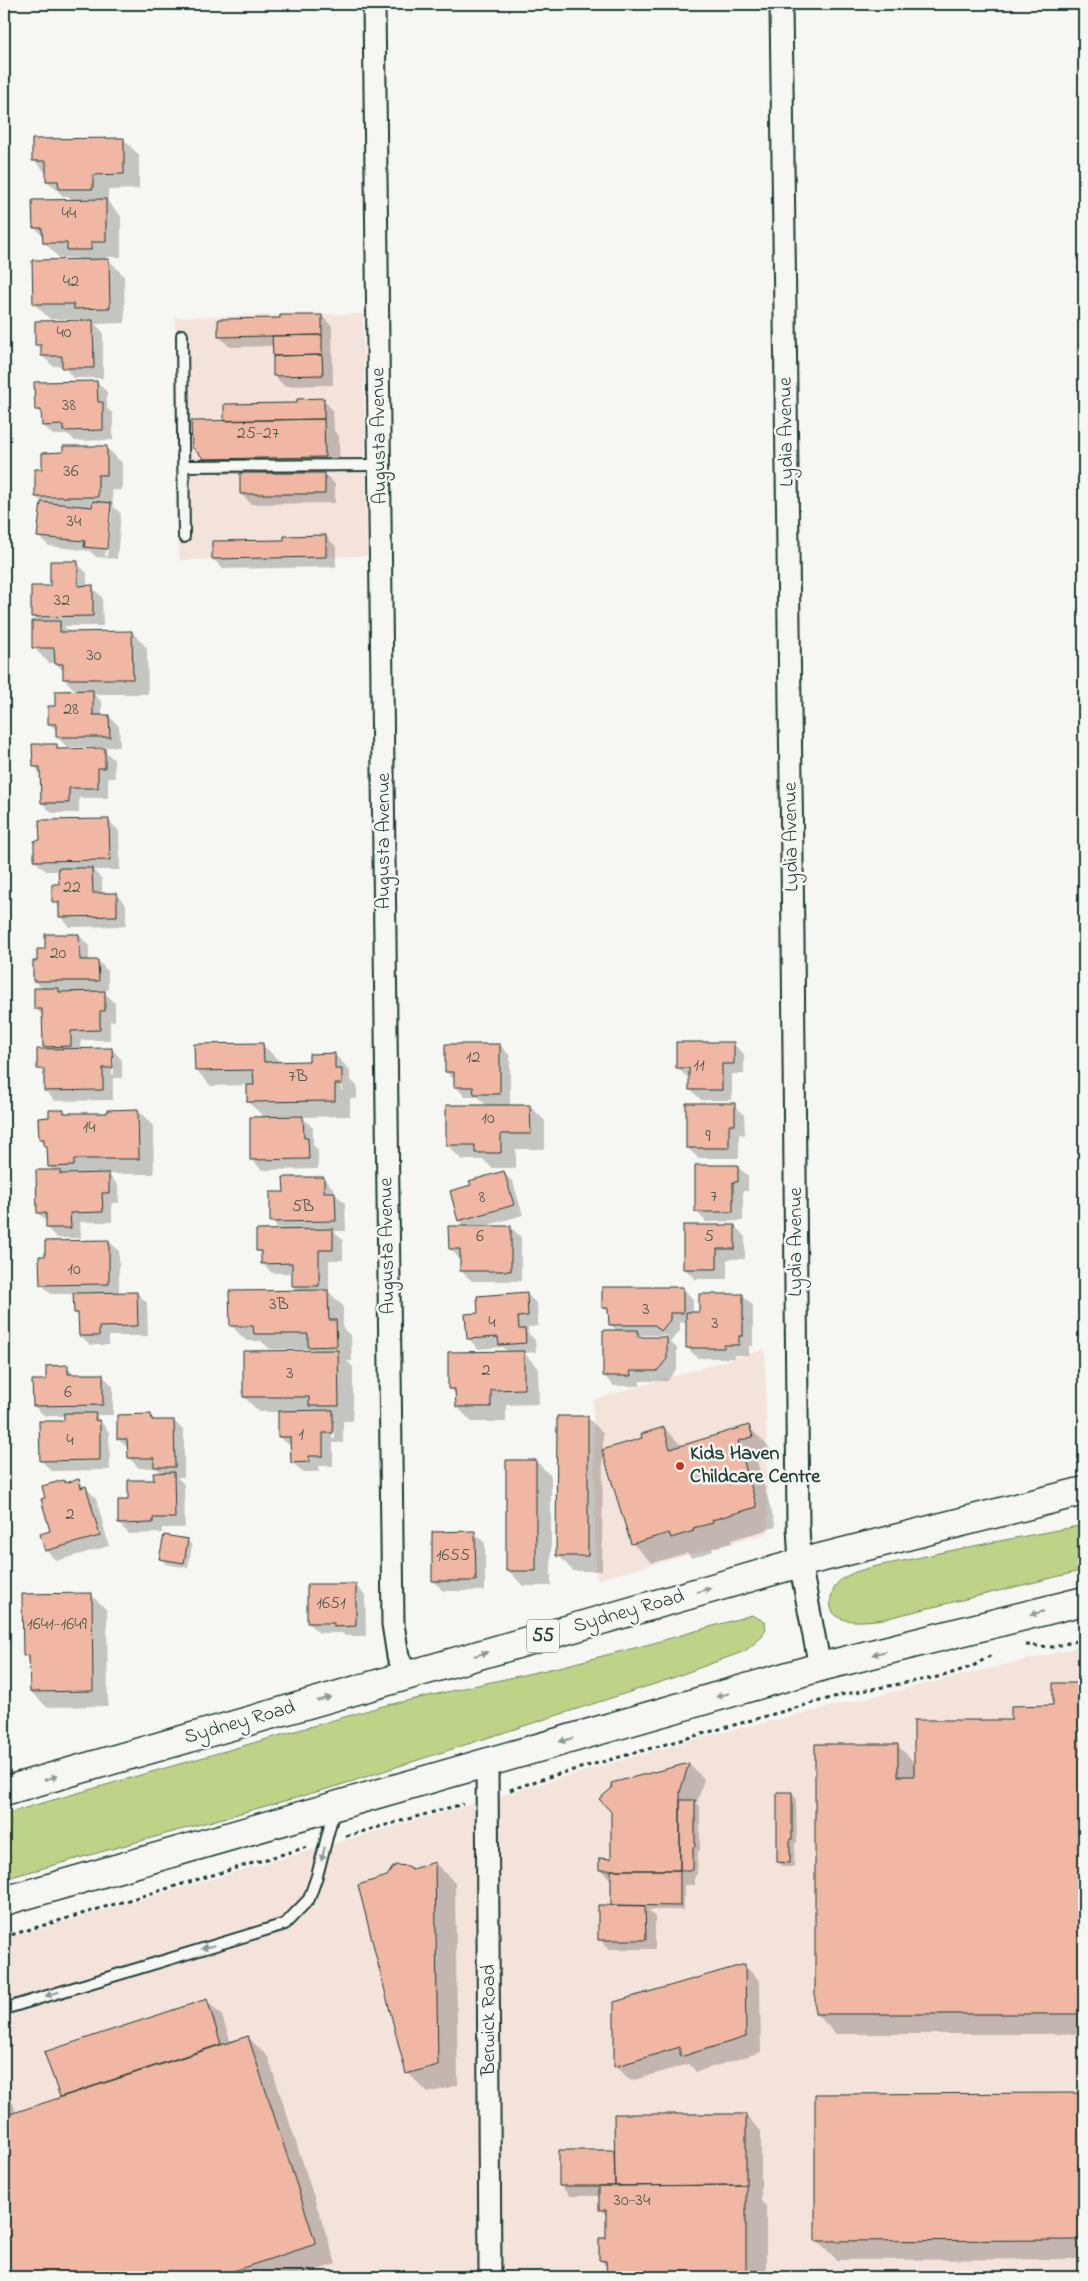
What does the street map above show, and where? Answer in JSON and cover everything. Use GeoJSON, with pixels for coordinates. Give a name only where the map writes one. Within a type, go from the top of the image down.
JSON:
{"type":"FeatureCollection","features":[{"type":"Feature","properties":{"kind":"highway","name":"Sydney Road"},"geometry":{"type":"LineString","coordinates":[[4,1791],[800,1563],[1084,1491]]}},
{"type":"Feature","properties":{"kind":"highway"},"geometry":{"type":"LineString","coordinates":[[4,1901],[820,1668],[1084,1601]]}},
{"type":"Feature","properties":{"kind":"street","name":"Augusta Avenue"},"geometry":{"type":"LineString","coordinates":[[374,4],[393,1624],[398,1656],[406,1675]]}},
{"type":"Feature","properties":{"kind":"street","name":"Lydia Avenue"},"geometry":{"type":"LineString","coordinates":[[781,4],[798,1508],[800,1563],[820,1668]]}},
{"type":"Feature","properties":{"kind":"street","name":"Berwick Road"},"geometry":{"type":"LineString","coordinates":[[487,1763],[490,2277]]}},
{"type":"Feature","properties":{"kind":"lane"},"geometry":{"type":"LineString","coordinates":[[182,335],[184,537]]}},
{"type":"Feature","properties":{"kind":"lane"},"geometry":{"type":"LineString","coordinates":[[184,466],[380,465]]}},
{"type":"Feature","properties":{"kind":"lane"},"geometry":{"type":"LineString","coordinates":[[4,2009],[285,1924],[309,1899],[335,1807]]}},
{"type":"Feature","properties":{"kind":"path"},"geometry":{"type":"LineString","coordinates":[[1020,1646],[1053,1646],[1084,1639]]}},
{"type":"Feature","properties":{"kind":"path"},"geometry":{"type":"LineString","coordinates":[[4,1937],[326,1842],[487,1797],[548,1777],[806,1705],[872,1688],[943,1676],[973,1666],[1001,1650]]}},
{"type":"Feature","properties":{"kind":"shaded area"},"geometry":{"type":"Polygon","coordinates":[[[363,314],[367,556],[179,560],[175,317],[363,314]]]}},
{"type":"Feature","properties":{"kind":"shaded area","name":"Kids Haven Childcare Centre"},"geometry":{"type":"Polygon","coordinates":[[[765,1349],[768,1533],[596,1580],[593,1400],[765,1349]]]}},
{"type":"Feature","properties":{"kind":"shaded area"},"geometry":{"type":"Polygon","coordinates":[[[1084,1646],[1084,2277],[4,2277],[4,1939],[699,1738],[1084,1646]]]}},
{"type":"Feature","properties":{"kind":"green space"},"geometry":{"type":"Polygon","coordinates":[[[1084,1525],[1084,1570],[884,1619],[867,1621],[849,1620],[835,1614],[831,1608],[834,1588],[845,1577],[861,1570],[1084,1525]]]}},
{"type":"Feature","properties":{"kind":"green space"},"geometry":{"type":"Polygon","coordinates":[[[752,1615],[765,1622],[766,1629],[762,1637],[745,1651],[664,1681],[334,1787],[4,1879],[4,1814],[383,1706],[559,1667],[752,1615]]]}},
{"type":"Feature","properties":{"kind":"building"},"geometry":{"type":"Polygon","coordinates":[[[124,138],[124,174],[93,175],[93,189],[59,189],[58,181],[46,181],[46,161],[32,161],[32,139],[124,138]]]}},
{"type":"Feature","properties":{"kind":"building"},"geometry":{"type":"Polygon","coordinates":[[[106,199],[106,242],[91,242],[91,250],[67,250],[67,243],[43,243],[42,228],[33,228],[32,200],[106,199]]]}},
{"type":"Feature","properties":{"kind":"building"},"geometry":{"type":"Polygon","coordinates":[[[109,259],[110,308],[74,309],[74,304],[33,304],[32,260],[109,259]]]}},
{"type":"Feature","properties":{"kind":"building"},"geometry":{"type":"Polygon","coordinates":[[[280,315],[322,315],[322,335],[218,337],[218,319],[280,318],[280,315]]]}},
{"type":"Feature","properties":{"kind":"building"},"geometry":{"type":"Polygon","coordinates":[[[93,320],[94,368],[62,368],[62,356],[41,356],[41,345],[35,345],[35,321],[93,320]]]}},
{"type":"Feature","properties":{"kind":"building"},"geometry":{"type":"Polygon","coordinates":[[[322,335],[322,355],[273,356],[272,336],[322,335]]]}},
{"type":"Feature","properties":{"kind":"building"},"geometry":{"type":"Polygon","coordinates":[[[322,355],[323,375],[273,376],[273,356],[322,355]]]}},
{"type":"Feature","properties":{"kind":"building"},"geometry":{"type":"Polygon","coordinates":[[[97,381],[98,402],[103,402],[103,430],[63,431],[63,425],[42,426],[41,410],[35,410],[34,382],[97,381]]]}},
{"type":"Feature","properties":{"kind":"building"},"geometry":{"type":"Polygon","coordinates":[[[324,398],[324,419],[224,421],[224,404],[297,403],[297,399],[324,398]]]}},
{"type":"Feature","properties":{"kind":"building"},"geometry":{"type":"Polygon","coordinates":[[[324,419],[325,457],[204,459],[192,447],[191,421],[324,419]]]}},
{"type":"Feature","properties":{"kind":"building"},"geometry":{"type":"Polygon","coordinates":[[[63,446],[107,446],[107,475],[98,475],[98,497],[35,497],[35,469],[42,469],[42,453],[63,452],[63,446]]]}},
{"type":"Feature","properties":{"kind":"building"},"geometry":{"type":"Polygon","coordinates":[[[240,473],[325,473],[325,494],[240,494],[240,473]]]}},
{"type":"Feature","properties":{"kind":"building"},"geometry":{"type":"Polygon","coordinates":[[[93,501],[111,503],[107,549],[84,547],[85,541],[37,537],[41,502],[92,507],[93,501]]]}},
{"type":"Feature","properties":{"kind":"building"},"geometry":{"type":"Polygon","coordinates":[[[326,535],[326,557],[212,559],[212,541],[284,540],[284,536],[326,535]]]}},
{"type":"Feature","properties":{"kind":"building"},"geometry":{"type":"Polygon","coordinates":[[[50,561],[78,561],[78,586],[93,585],[93,616],[31,617],[31,586],[50,586],[50,561]]]}},
{"type":"Feature","properties":{"kind":"building"},"geometry":{"type":"Polygon","coordinates":[[[32,621],[60,621],[60,632],[132,631],[133,679],[63,679],[63,664],[55,664],[54,648],[32,648],[32,621]]]}},
{"type":"Feature","properties":{"kind":"building"},"geometry":{"type":"Polygon","coordinates":[[[93,690],[93,715],[109,715],[110,737],[56,737],[56,724],[48,724],[48,706],[55,706],[55,691],[93,690]]]}},
{"type":"Feature","properties":{"kind":"building"},"geometry":{"type":"Polygon","coordinates":[[[32,744],[57,744],[57,749],[105,748],[105,768],[98,768],[98,788],[69,788],[69,803],[41,803],[40,767],[33,767],[32,744]]]}},
{"type":"Feature","properties":{"kind":"building"},"geometry":{"type":"Polygon","coordinates":[[[109,819],[110,860],[34,861],[34,841],[40,840],[39,820],[109,819]]]}},
{"type":"Feature","properties":{"kind":"building"},"geometry":{"type":"Polygon","coordinates":[[[58,868],[92,868],[93,893],[117,893],[117,916],[59,917],[59,902],[52,902],[52,884],[59,884],[58,868]]]}},
{"type":"Feature","properties":{"kind":"building"},"geometry":{"type":"Polygon","coordinates":[[[45,934],[79,934],[80,960],[98,960],[99,981],[33,981],[33,961],[37,961],[37,949],[45,949],[45,934]]]}},
{"type":"Feature","properties":{"kind":"building"},"geometry":{"type":"Polygon","coordinates":[[[34,988],[59,988],[59,992],[105,991],[105,1011],[100,1011],[100,1030],[71,1031],[71,1046],[43,1047],[42,1009],[34,1009],[34,988]]]}},
{"type":"Feature","properties":{"kind":"building"},"geometry":{"type":"Polygon","coordinates":[[[676,1042],[734,1042],[734,1064],[722,1064],[722,1090],[689,1090],[689,1068],[676,1068],[676,1042]]]}},
{"type":"Feature","properties":{"kind":"building"},"geometry":{"type":"Polygon","coordinates":[[[263,1043],[264,1062],[309,1061],[309,1054],[335,1053],[335,1069],[342,1069],[342,1084],[335,1084],[335,1101],[247,1102],[247,1085],[254,1085],[253,1070],[195,1071],[194,1044],[263,1043]]]}},
{"type":"Feature","properties":{"kind":"building"},"geometry":{"type":"Polygon","coordinates":[[[445,1044],[500,1044],[500,1094],[474,1094],[473,1087],[454,1087],[454,1072],[445,1072],[445,1044]]]}},
{"type":"Feature","properties":{"kind":"building"},"geometry":{"type":"Polygon","coordinates":[[[112,1048],[113,1068],[103,1068],[103,1090],[44,1091],[44,1069],[37,1069],[37,1049],[112,1048]]]}},
{"type":"Feature","properties":{"kind":"building"},"geometry":{"type":"Polygon","coordinates":[[[686,1103],[735,1103],[735,1125],[729,1125],[729,1148],[686,1148],[686,1103]]]}},
{"type":"Feature","properties":{"kind":"building"},"geometry":{"type":"Polygon","coordinates":[[[446,1105],[530,1105],[531,1134],[501,1134],[501,1153],[475,1153],[475,1145],[446,1145],[446,1105]]]}},
{"type":"Feature","properties":{"kind":"building"},"geometry":{"type":"Polygon","coordinates":[[[138,1109],[139,1159],[74,1159],[74,1166],[48,1167],[47,1146],[44,1146],[44,1139],[39,1139],[38,1118],[49,1117],[49,1110],[64,1110],[64,1113],[107,1113],[107,1110],[138,1109]]]}},
{"type":"Feature","properties":{"kind":"building"},"geometry":{"type":"Polygon","coordinates":[[[303,1116],[304,1138],[308,1138],[309,1159],[250,1160],[250,1117],[303,1116]]]}},
{"type":"Feature","properties":{"kind":"building"},"geometry":{"type":"Polygon","coordinates":[[[695,1165],[738,1165],[738,1182],[733,1182],[733,1212],[695,1212],[695,1165]]]}},
{"type":"Feature","properties":{"kind":"building"},"geometry":{"type":"Polygon","coordinates":[[[36,1170],[60,1170],[60,1174],[109,1173],[109,1193],[102,1193],[103,1212],[70,1213],[71,1228],[46,1228],[46,1213],[37,1213],[36,1170]]]}},
{"type":"Feature","properties":{"kind":"building"},"geometry":{"type":"Polygon","coordinates":[[[504,1171],[514,1205],[458,1221],[450,1191],[471,1185],[469,1181],[504,1171]]]}},
{"type":"Feature","properties":{"kind":"building"},"geometry":{"type":"Polygon","coordinates":[[[283,1177],[324,1177],[324,1192],[335,1192],[336,1221],[270,1222],[270,1192],[284,1192],[283,1177]]]}},
{"type":"Feature","properties":{"kind":"building"},"geometry":{"type":"Polygon","coordinates":[[[683,1225],[735,1225],[735,1249],[717,1249],[717,1269],[683,1269],[683,1225]]]}},
{"type":"Feature","properties":{"kind":"building"},"geometry":{"type":"Polygon","coordinates":[[[448,1226],[511,1226],[511,1271],[460,1271],[460,1249],[449,1249],[448,1226]]]}},
{"type":"Feature","properties":{"kind":"building"},"geometry":{"type":"Polygon","coordinates":[[[333,1229],[333,1250],[319,1250],[319,1286],[292,1286],[292,1263],[261,1264],[261,1251],[256,1251],[256,1230],[333,1229]]]}},
{"type":"Feature","properties":{"kind":"building"},"geometry":{"type":"Polygon","coordinates":[[[109,1240],[109,1284],[40,1285],[39,1256],[45,1256],[45,1241],[109,1240]]]}},
{"type":"Feature","properties":{"kind":"building"},"geometry":{"type":"Polygon","coordinates":[[[602,1287],[683,1287],[683,1313],[670,1313],[670,1320],[661,1331],[655,1325],[609,1325],[608,1308],[602,1308],[602,1287]]]}},
{"type":"Feature","properties":{"kind":"building"},"geometry":{"type":"Polygon","coordinates":[[[328,1290],[329,1320],[336,1320],[337,1346],[308,1347],[308,1334],[254,1334],[253,1326],[230,1326],[229,1291],[328,1290]]]}},
{"type":"Feature","properties":{"kind":"building"},"geometry":{"type":"Polygon","coordinates":[[[137,1292],[138,1326],[99,1327],[99,1336],[79,1336],[78,1313],[74,1313],[73,1293],[137,1292]]]}},
{"type":"Feature","properties":{"kind":"building"},"geometry":{"type":"Polygon","coordinates":[[[527,1292],[528,1316],[518,1317],[519,1329],[525,1329],[526,1343],[499,1345],[498,1337],[467,1339],[465,1314],[478,1313],[477,1296],[527,1292]]]}},
{"type":"Feature","properties":{"kind":"building"},"geometry":{"type":"Polygon","coordinates":[[[699,1294],[743,1294],[743,1336],[739,1336],[739,1345],[724,1345],[724,1348],[686,1348],[686,1312],[699,1312],[699,1294]]]}},
{"type":"Feature","properties":{"kind":"building"},"geometry":{"type":"Polygon","coordinates":[[[603,1330],[638,1330],[638,1337],[667,1337],[667,1359],[657,1371],[630,1371],[631,1376],[603,1376],[603,1330]]]}},
{"type":"Feature","properties":{"kind":"building"},"geometry":{"type":"Polygon","coordinates":[[[338,1350],[339,1406],[309,1406],[309,1397],[243,1397],[243,1351],[338,1350]]]}},
{"type":"Feature","properties":{"kind":"building"},"geometry":{"type":"Polygon","coordinates":[[[524,1351],[524,1389],[491,1390],[491,1407],[456,1407],[455,1389],[448,1389],[448,1352],[524,1351]]]}},
{"type":"Feature","properties":{"kind":"building"},"geometry":{"type":"Polygon","coordinates":[[[68,1365],[68,1374],[103,1374],[103,1405],[33,1406],[32,1380],[46,1380],[46,1366],[68,1365]]]}},
{"type":"Feature","properties":{"kind":"building"},"geometry":{"type":"Polygon","coordinates":[[[333,1410],[333,1433],[323,1433],[323,1456],[309,1456],[309,1462],[291,1463],[290,1437],[278,1437],[278,1411],[333,1410]]]}},
{"type":"Feature","properties":{"kind":"building"},"geometry":{"type":"Polygon","coordinates":[[[64,1413],[96,1413],[95,1420],[100,1421],[100,1460],[40,1461],[39,1421],[64,1421],[64,1413]]]}},
{"type":"Feature","properties":{"kind":"building"},"geometry":{"type":"Polygon","coordinates":[[[151,1414],[152,1420],[174,1420],[175,1467],[154,1467],[154,1458],[128,1458],[127,1439],[117,1439],[117,1415],[151,1414]]]}},
{"type":"Feature","properties":{"kind":"building"},"geometry":{"type":"Polygon","coordinates":[[[557,1416],[588,1416],[588,1556],[556,1556],[557,1416]]]}},
{"type":"Feature","properties":{"kind":"building"},"geometry":{"type":"Polygon","coordinates":[[[749,1425],[753,1437],[738,1441],[757,1507],[712,1520],[713,1523],[693,1528],[694,1531],[671,1538],[669,1533],[631,1544],[602,1450],[642,1438],[641,1434],[664,1427],[670,1449],[749,1425]]]}},
{"type":"Feature","properties":{"kind":"building"},"geometry":{"type":"Polygon","coordinates":[[[506,1460],[536,1460],[536,1571],[506,1571],[506,1460]]]}},
{"type":"Feature","properties":{"kind":"building"},"geometry":{"type":"Polygon","coordinates":[[[174,1472],[175,1518],[153,1518],[153,1523],[118,1524],[118,1500],[128,1500],[128,1480],[154,1480],[153,1473],[174,1472]]]}},
{"type":"Feature","properties":{"kind":"building"},"geometry":{"type":"Polygon","coordinates":[[[79,1479],[81,1488],[86,1486],[100,1536],[45,1551],[40,1534],[50,1531],[41,1499],[45,1498],[42,1486],[64,1480],[65,1483],[79,1479]]]}},
{"type":"Feature","properties":{"kind":"building"},"geometry":{"type":"Polygon","coordinates":[[[475,1531],[476,1581],[432,1581],[432,1532],[475,1531]]]}},
{"type":"Feature","properties":{"kind":"building"},"geometry":{"type":"Polygon","coordinates":[[[164,1535],[188,1539],[184,1563],[159,1559],[164,1535]]]}},
{"type":"Feature","properties":{"kind":"building"},"geometry":{"type":"Polygon","coordinates":[[[307,1584],[356,1584],[356,1626],[334,1627],[334,1623],[307,1623],[307,1584]]]}},
{"type":"Feature","properties":{"kind":"building"},"geometry":{"type":"Polygon","coordinates":[[[92,1593],[93,1691],[30,1692],[29,1655],[23,1656],[22,1594],[92,1593]]]}},
{"type":"Feature","properties":{"kind":"building"},"geometry":{"type":"Polygon","coordinates":[[[1053,1683],[1084,1683],[1084,2014],[815,2014],[815,1744],[898,1744],[898,1776],[914,1776],[914,1720],[1011,1720],[1011,1706],[1053,1705],[1053,1683]]]}},
{"type":"Feature","properties":{"kind":"building"},"geometry":{"type":"Polygon","coordinates":[[[689,1763],[680,1792],[680,1870],[599,1870],[599,1858],[611,1859],[611,1812],[599,1799],[612,1788],[611,1783],[689,1763]]]}},
{"type":"Feature","properties":{"kind":"building"},"geometry":{"type":"Polygon","coordinates":[[[777,1792],[792,1792],[790,1863],[777,1862],[777,1792]]]}},
{"type":"Feature","properties":{"kind":"building"},"geometry":{"type":"Polygon","coordinates":[[[680,1800],[695,1800],[693,1870],[680,1870],[680,1800]]]}},
{"type":"Feature","properties":{"kind":"building"},"geometry":{"type":"Polygon","coordinates":[[[435,1862],[438,2065],[406,2074],[358,1885],[387,1876],[393,1867],[397,1865],[408,1866],[412,1869],[435,1862]]]}},
{"type":"Feature","properties":{"kind":"building"},"geometry":{"type":"Polygon","coordinates":[[[611,1870],[680,1870],[680,1906],[611,1905],[611,1870]]]}},
{"type":"Feature","properties":{"kind":"building"},"geometry":{"type":"Polygon","coordinates":[[[598,1905],[645,1906],[646,1940],[598,1940],[598,1905]]]}},
{"type":"Feature","properties":{"kind":"building"},"geometry":{"type":"Polygon","coordinates":[[[745,1964],[746,2037],[680,2057],[680,2047],[614,2067],[614,2002],[745,1964]]]}},
{"type":"Feature","properties":{"kind":"building"},"geometry":{"type":"Polygon","coordinates":[[[207,1999],[221,2044],[60,2097],[44,2052],[207,1999]]]}},
{"type":"Feature","properties":{"kind":"building"},"geometry":{"type":"Polygon","coordinates":[[[248,2036],[316,2244],[215,2277],[4,2277],[4,2116],[248,2036]]]}},
{"type":"Feature","properties":{"kind":"building"},"geometry":{"type":"Polygon","coordinates":[[[1084,2093],[1084,2240],[815,2241],[815,2094],[1084,2093]]]}},
{"type":"Feature","properties":{"kind":"building"},"geometry":{"type":"Polygon","coordinates":[[[614,2114],[746,2114],[746,2185],[615,2186],[614,2114]]]}},
{"type":"Feature","properties":{"kind":"building"},"geometry":{"type":"Polygon","coordinates":[[[559,2150],[614,2150],[615,2186],[559,2186],[559,2150]]]}},
{"type":"Feature","properties":{"kind":"building"},"geometry":{"type":"Polygon","coordinates":[[[746,2185],[746,2277],[607,2277],[606,2261],[599,2260],[599,2238],[606,2238],[606,2210],[599,2210],[599,2186],[746,2185]]]}},
{"type":"Feature","properties":{"kind":"place","name":"Kids Haven Childcare Centre"},"geometry":{"type":"Point","coordinates":[680,1466]}}]}
